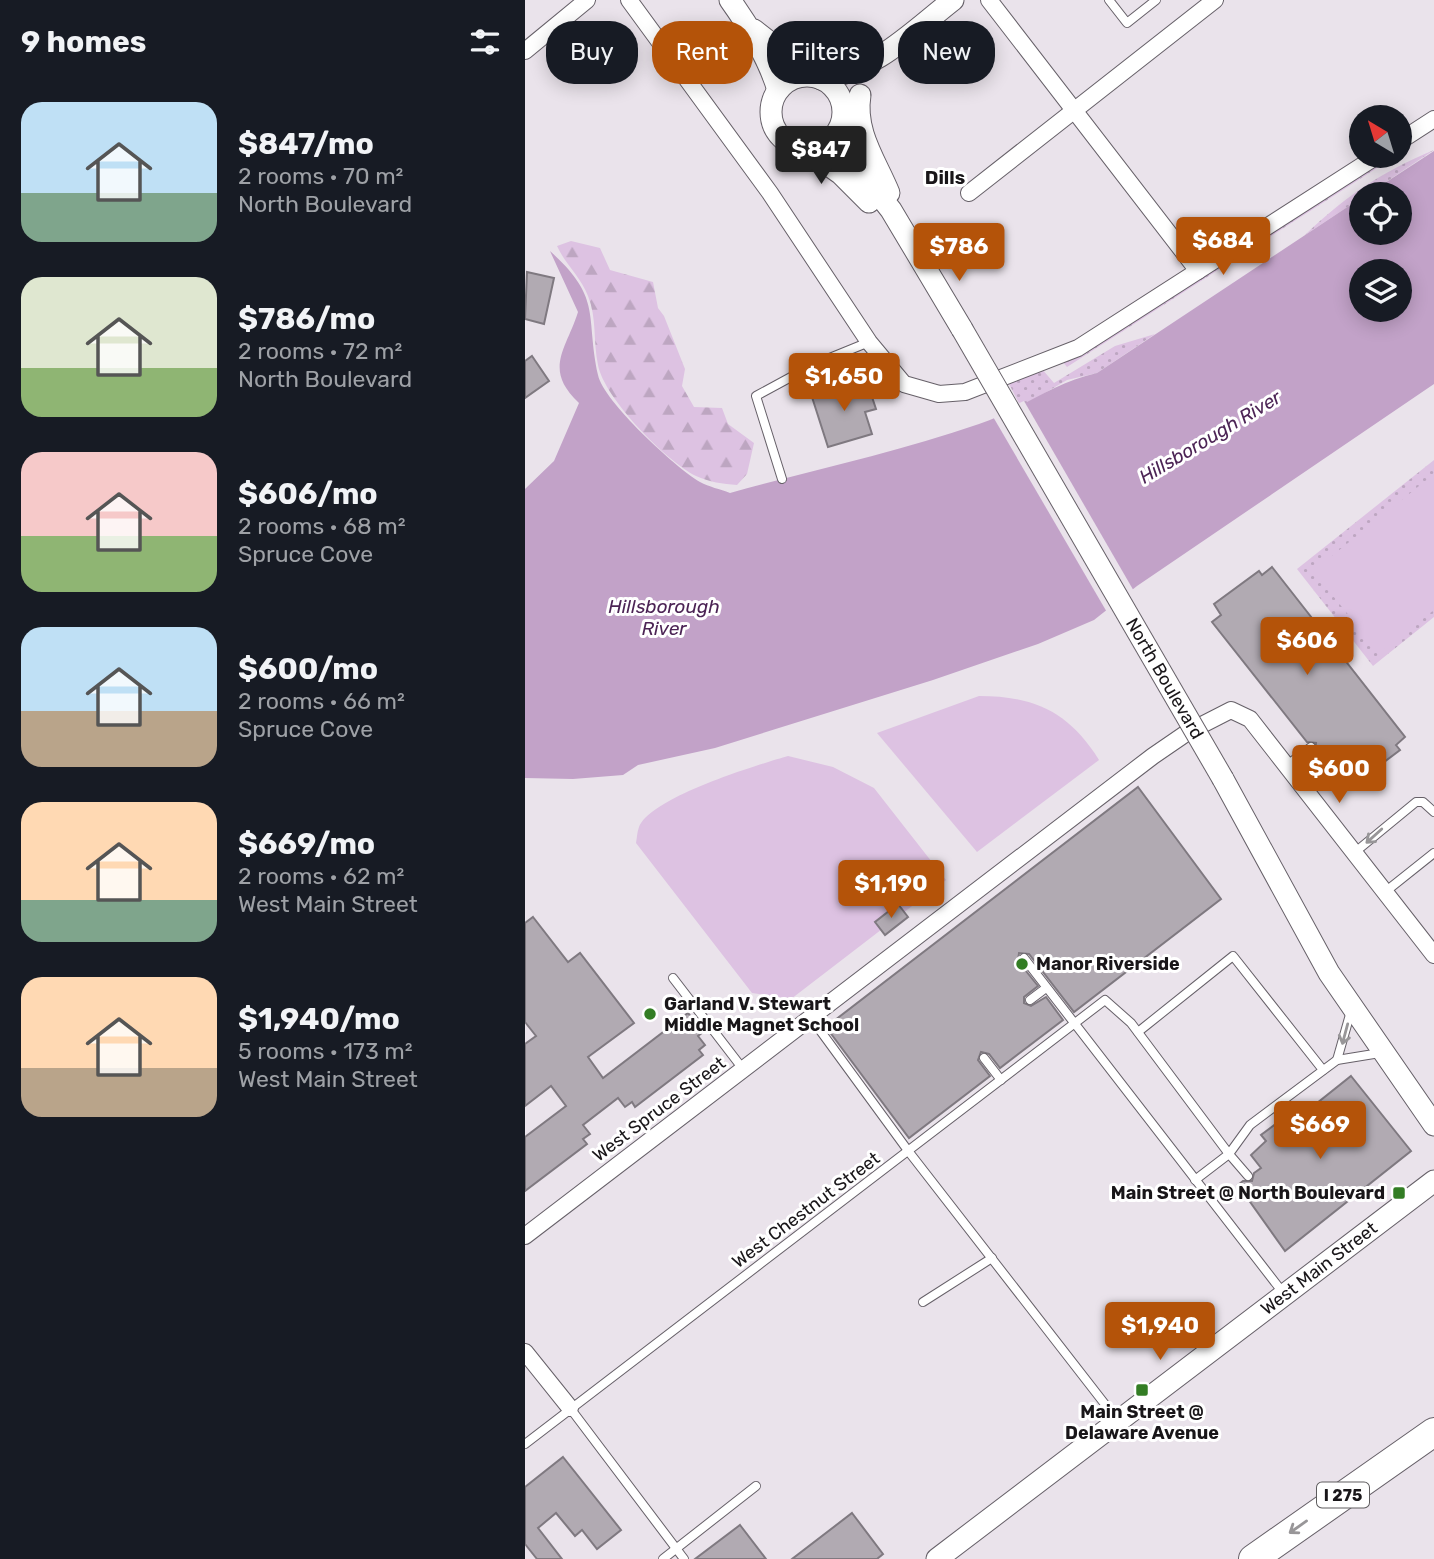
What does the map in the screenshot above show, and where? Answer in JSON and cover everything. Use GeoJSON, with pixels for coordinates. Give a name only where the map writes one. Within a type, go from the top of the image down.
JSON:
{"type":"FeatureCollection","features":[{"type":"Feature","properties":{"kind":"highway","name":"I 275"},"geometry":{"type":"LineString","coordinates":[[1253,1559],[1434,1432]]}},
{"type":"Feature","properties":{"kind":"street"},"geometry":{"type":"LineString","coordinates":[[525,51],[587,0]]}},
{"type":"Feature","properties":{"kind":"street"},"geometry":{"type":"LineString","coordinates":[[629,0],[770,193],[869,342],[904,384],[939,394],[965,392],[1078,348],[1358,168]]}},
{"type":"Feature","properties":{"kind":"street"},"geometry":{"type":"LineString","coordinates":[[730,0],[746,21]]}},
{"type":"Feature","properties":{"kind":"street"},"geometry":{"type":"LineString","coordinates":[[884,56],[953,0]]}},
{"type":"Feature","properties":{"kind":"street"},"geometry":{"type":"LineString","coordinates":[[989,0],[1198,271]]}},
{"type":"Feature","properties":{"kind":"street"},"geometry":{"type":"LineString","coordinates":[[969,192],[1215,0]]}},
{"type":"Feature","properties":{"kind":"street"},"geometry":{"type":"LineString","coordinates":[[753,33],[771,68],[778,90],[771,111],[776,132],[784,140],[804,148],[823,144],[840,126],[867,84]]}},
{"type":"Feature","properties":{"kind":"street"},"geometry":{"type":"LineString","coordinates":[[778,90],[787,84]]}},
{"type":"Feature","properties":{"kind":"street"},"geometry":{"type":"LineString","coordinates":[[826,84],[836,91],[841,100],[840,126]]}},
{"type":"Feature","properties":{"kind":"street"},"geometry":{"type":"LineString","coordinates":[[860,96],[858,109],[864,136],[893,203],[900,229]]}},
{"type":"Feature","properties":{"kind":"street"},"geometry":{"type":"LineString","coordinates":[[1412,133],[1434,119]]}},
{"type":"Feature","properties":{"kind":"street","name":"North Boulevard"},"geometry":{"type":"LineString","coordinates":[[840,126],[846,153],[891,210],[962,330],[1223,779],[1329,973],[1434,1125]]}},
{"type":"Feature","properties":{"kind":"street","name":"North Boulevard"},"geometry":{"type":"LineString","coordinates":[[804,148],[841,174],[886,219],[900,229]]}},
{"type":"Feature","properties":{"kind":"street","name":"West Spruce Street"},"geometry":{"type":"LineString","coordinates":[[525,1236],[1153,756],[1221,713],[1231,710],[1250,719],[1286,766]]}},
{"type":"Feature","properties":{"kind":"street"},"geometry":{"type":"LineString","coordinates":[[1286,766],[1434,955]]}},
{"type":"Feature","properties":{"kind":"street","name":"West Main Street"},"geometry":{"type":"LineString","coordinates":[[937,1559],[1434,1181]]}},
{"type":"Feature","properties":{"kind":"street"},"geometry":{"type":"LineString","coordinates":[[1409,1199],[1434,1194]]}},
{"type":"Feature","properties":{"kind":"street"},"geometry":{"type":"LineString","coordinates":[[525,1352],[570,1408]]}},
{"type":"Feature","properties":{"kind":"lane"},"geometry":{"type":"LineString","coordinates":[[1109,0],[1127,23],[1156,0]]}},
{"type":"Feature","properties":{"kind":"lane"},"geometry":{"type":"LineString","coordinates":[[782,479],[756,397],[815,364],[869,342]]}},
{"type":"Feature","properties":{"kind":"lane"},"geometry":{"type":"LineString","coordinates":[[1286,766],[1311,747]]}},
{"type":"Feature","properties":{"kind":"lane"},"geometry":{"type":"LineString","coordinates":[[1353,854],[1416,802],[1423,803],[1434,812]]}},
{"type":"Feature","properties":{"kind":"lane"},"geometry":{"type":"LineString","coordinates":[[1385,892],[1434,853]]}},
{"type":"Feature","properties":{"kind":"lane"},"geometry":{"type":"LineString","coordinates":[[1248,1176],[1138,1032],[1233,956],[1323,1070]]}},
{"type":"Feature","properties":{"kind":"lane"},"geometry":{"type":"LineString","coordinates":[[1024,958],[1073,1025],[1284,1294]]}},
{"type":"Feature","properties":{"kind":"lane"},"geometry":{"type":"LineString","coordinates":[[673,978],[743,1069]]}},
{"type":"Feature","properties":{"kind":"lane"},"geometry":{"type":"LineString","coordinates":[[1030,1000],[1046,988]]}},
{"type":"Feature","properties":{"kind":"lane","name":"West Chestnut Street"},"geometry":{"type":"LineString","coordinates":[[525,1444],[1104,1000],[1138,1032]]}},
{"type":"Feature","properties":{"kind":"lane"},"geometry":{"type":"LineString","coordinates":[[1337,1060],[1352,1008]]}},
{"type":"Feature","properties":{"kind":"lane"},"geometry":{"type":"LineString","coordinates":[[811,1018],[909,1152],[1118,1420]]}},
{"type":"Feature","properties":{"kind":"lane"},"geometry":{"type":"LineString","coordinates":[[1195,1180],[1229,1154],[1249,1125],[1337,1060],[1382,1052]]}},
{"type":"Feature","properties":{"kind":"lane"},"geometry":{"type":"LineString","coordinates":[[984,1058],[1001,1080]]}},
{"type":"Feature","properties":{"kind":"lane"},"geometry":{"type":"LineString","coordinates":[[923,1302],[992,1258]]}},
{"type":"Feature","properties":{"kind":"lane"},"geometry":{"type":"LineString","coordinates":[[570,1408],[684,1559]]}},
{"type":"Feature","properties":{"kind":"lane"},"geometry":{"type":"LineString","coordinates":[[663,1559],[756,1486]]}},
{"type":"Feature","properties":{"kind":"green space"},"geometry":{"type":"Polygon","coordinates":[[[1434,150],[1412,165],[1412,160],[1434,150]]]}},
{"type":"Feature","properties":{"kind":"green space"},"geometry":{"type":"Polygon","coordinates":[[[1369,168],[1377,168],[1355,182],[1349,182],[1349,186],[1067,367],[1062,361],[1079,354],[1369,168]]]}},
{"type":"Feature","properties":{"kind":"green space"},"geometry":{"type":"Polygon","coordinates":[[[1395,168],[1407,168],[1386,182],[1372,182],[1395,168]]]}},
{"type":"Feature","properties":{"kind":"green space"},"geometry":{"type":"Polygon","coordinates":[[[1349,198],[1349,206],[1305,235],[1349,198]]]}},
{"type":"Feature","properties":{"kind":"green space"},"geometry":{"type":"Polygon","coordinates":[[[571,241],[600,248],[610,270],[653,282],[658,308],[664,316],[685,369],[682,386],[694,407],[722,408],[728,424],[754,443],[747,474],[737,485],[706,480],[683,468],[653,443],[612,394],[598,365],[593,313],[588,296],[557,246],[571,241]]]}},
{"type":"Feature","properties":{"kind":"green space"},"geometry":{"type":"Polygon","coordinates":[[[1155,334],[1097,373],[1067,380],[1021,407],[1008,382],[1042,369],[1054,383],[1115,346],[1155,334]]]}},
{"type":"Feature","properties":{"kind":"green space"},"geometry":{"type":"Polygon","coordinates":[[[1434,460],[1434,617],[1373,666],[1297,569],[1434,460]]]}},
{"type":"Feature","properties":{"kind":"green space"},"geometry":{"type":"Polygon","coordinates":[[[1434,474],[1434,610],[1379,653],[1313,571],[1434,474]]]}},
{"type":"Feature","properties":{"kind":"green space"},"geometry":{"type":"Polygon","coordinates":[[[979,696],[1017,699],[1048,710],[1075,730],[1099,760],[977,852],[877,733],[979,696]]]}},
{"type":"Feature","properties":{"kind":"green space"},"geometry":{"type":"Polygon","coordinates":[[[788,756],[833,767],[874,788],[946,880],[791,999],[752,993],[636,843],[639,827],[663,805],[706,784],[788,756]]]}},
{"type":"Feature","properties":{"kind":"water","name":"Hillsborough River"},"geometry":{"type":"Polygon","coordinates":[[[1434,151],[1434,384],[1137,586],[1094,620],[1038,644],[933,680],[715,748],[638,765],[623,775],[573,779],[525,778],[525,489],[554,461],[579,403],[568,391],[560,369],[564,349],[578,312],[550,251],[567,268],[585,295],[598,375],[613,401],[658,449],[689,474],[703,484],[730,493],[887,452],[979,424],[1066,383],[1097,373],[1349,206],[1349,245],[1412,245],[1412,182],[1386,182],[1412,168],[1412,165],[1434,151]]]}},
{"type":"Feature","properties":{"kind":"pier"},"geometry":{"type":"Polygon","coordinates":[[[1024,401],[1135,593],[1108,614],[992,415],[1024,401]]]}},
{"type":"Feature","properties":{"kind":"building"},"geometry":{"type":"Polygon","coordinates":[[[527,272],[554,278],[544,324],[525,319],[527,272]]]}},
{"type":"Feature","properties":{"kind":"building"},"geometry":{"type":"Polygon","coordinates":[[[532,356],[549,381],[525,398],[525,361],[532,356]]]}},
{"type":"Feature","properties":{"kind":"building"},"geometry":{"type":"Polygon","coordinates":[[[855,381],[858,391],[869,388],[876,409],[865,412],[872,434],[828,447],[811,394],[855,381]]]}},
{"type":"Feature","properties":{"kind":"building"},"geometry":{"type":"Polygon","coordinates":[[[1272,567],[1405,737],[1396,745],[1400,750],[1355,784],[1348,775],[1339,781],[1315,752],[1316,743],[1307,742],[1212,622],[1221,615],[1214,604],[1259,571],[1262,575],[1272,567]]]}},
{"type":"Feature","properties":{"kind":"building","name":"Manor Riverside"},"geometry":{"type":"Polygon","coordinates":[[[1138,787],[1221,899],[1074,1012],[1029,954],[1019,953],[1018,961],[1038,986],[1024,997],[1024,1003],[1031,1006],[1046,997],[1063,1020],[1000,1068],[989,1054],[981,1052],[978,1060],[990,1076],[909,1138],[826,1027],[1138,787]]]}},
{"type":"Feature","properties":{"kind":"building"},"geometry":{"type":"Polygon","coordinates":[[[898,904],[908,917],[885,935],[875,922],[898,904]]]}},
{"type":"Feature","properties":{"kind":"building"},"geometry":{"type":"Polygon","coordinates":[[[533,917],[568,962],[580,953],[634,1023],[588,1057],[603,1078],[688,1013],[703,1032],[698,1036],[705,1045],[699,1050],[703,1055],[635,1107],[632,1102],[625,1107],[618,1098],[583,1125],[590,1134],[583,1139],[587,1144],[525,1191],[525,1137],[566,1106],[551,1086],[525,1106],[525,1044],[536,1036],[525,1022],[525,923],[533,917]]]}},
{"type":"Feature","properties":{"kind":"building"},"geometry":{"type":"Polygon","coordinates":[[[1351,1076],[1411,1151],[1285,1251],[1238,1185],[1243,1181],[1252,1181],[1254,1173],[1261,1168],[1251,1155],[1266,1141],[1261,1135],[1302,1104],[1307,1111],[1351,1076]]]}},
{"type":"Feature","properties":{"kind":"building"},"geometry":{"type":"Polygon","coordinates":[[[563,1457],[621,1530],[597,1549],[582,1530],[575,1536],[556,1513],[538,1528],[562,1559],[537,1559],[525,1544],[525,1487],[563,1457]]]}},
{"type":"Feature","properties":{"kind":"building"},"geometry":{"type":"Polygon","coordinates":[[[852,1513],[883,1554],[877,1559],[792,1559],[852,1513]]]}},
{"type":"Feature","properties":{"kind":"building"},"geometry":{"type":"Polygon","coordinates":[[[740,1525],[766,1559],[695,1559],[740,1525]]]}},
{"type":"Feature","properties":{"kind":"place","name":"Manor Riverside"},"geometry":{"type":"Point","coordinates":[1022,964]}},
{"type":"Feature","properties":{"kind":"place","name":"Garland V. Stewart Middle Magnet School"},"geometry":{"type":"Point","coordinates":[650,1014]}},
{"type":"Feature","properties":{"kind":"place","name":"Main Street @ North Boulevard"},"geometry":{"type":"Point","coordinates":[1399,1193]}},
{"type":"Feature","properties":{"kind":"place","name":"Main Street @ Delaware Avenue"},"geometry":{"type":"Point","coordinates":[1142,1390]}},
{"type":"Feature","properties":{"kind":"district","name":"Dills"},"geometry":{"type":"Point","coordinates":[945,177]}}]}
